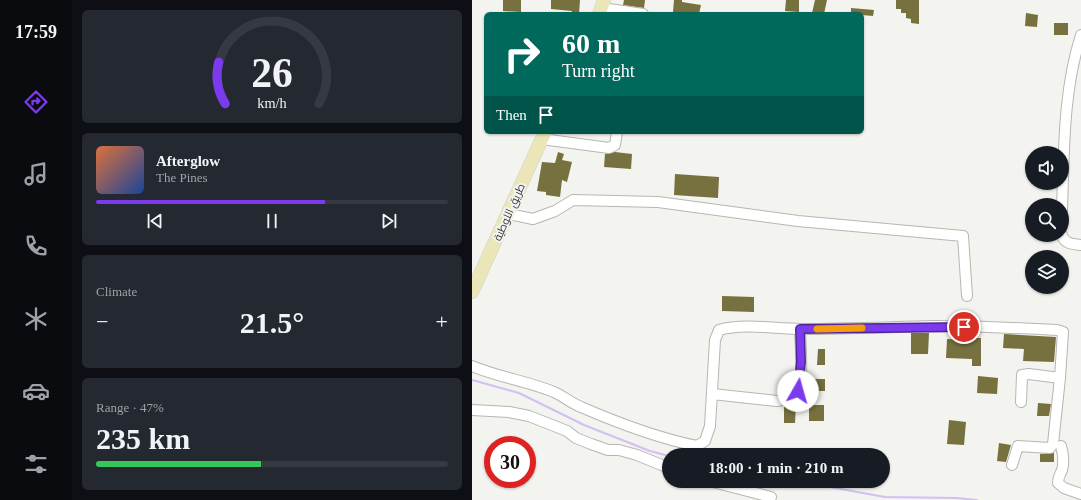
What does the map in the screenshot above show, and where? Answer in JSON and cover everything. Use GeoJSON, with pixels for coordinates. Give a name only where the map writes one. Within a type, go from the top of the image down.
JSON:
{"type":"FeatureCollection","features":[{"type":"Feature","properties":{"kind":"main road","name":"طريق اللوطية"},"geometry":{"type":"LineString","coordinates":[[472,292],[544,135]]}},
{"type":"Feature","properties":{"kind":"street"},"geometry":{"type":"LineString","coordinates":[[602,7],[631,12]]}},
{"type":"Feature","properties":{"kind":"street"},"geometry":{"type":"LineString","coordinates":[[1062,198],[1066,111],[1074,57],[1081,35]]}},
{"type":"Feature","properties":{"kind":"street"},"geometry":{"type":"LineString","coordinates":[[544,135],[609,148],[615,145],[617,134]]}},
{"type":"Feature","properties":{"kind":"street"},"geometry":{"type":"LineString","coordinates":[[508,214],[533,219],[555,211],[573,200],[658,202],[798,221],[963,236],[967,296]]}},
{"type":"Feature","properties":{"kind":"street"},"geometry":{"type":"LineString","coordinates":[[1066,242],[1081,245]]}},
{"type":"Feature","properties":{"kind":"street"},"geometry":{"type":"LineString","coordinates":[[472,366],[485,372],[554,392],[579,406],[616,421],[679,442],[697,446],[705,441],[710,426],[715,340],[719,330],[727,327],[800,329],[936,326],[1057,330],[1063,332],[1053,444],[1050,448],[1018,446],[1012,464]]}},
{"type":"Feature","properties":{"kind":"street"},"geometry":{"type":"LineString","coordinates":[[712,394],[777,401],[795,395],[798,391],[800,380],[800,329]]}},
{"type":"Feature","properties":{"kind":"street"},"geometry":{"type":"LineString","coordinates":[[1021,402],[1022,375],[1029,374],[1060,378]]}},
{"type":"Feature","properties":{"kind":"street"},"geometry":{"type":"LineString","coordinates":[[472,410],[509,412],[529,416],[567,431],[576,438],[591,444],[608,450],[619,450],[637,455],[662,465]]}},
{"type":"Feature","properties":{"kind":"street"},"geometry":{"type":"LineString","coordinates":[[1061,446],[1063,451],[1062,466],[1058,483],[1064,488],[1081,494]]}},
{"type":"Feature","properties":{"kind":"street"},"geometry":{"type":"LineString","coordinates":[[734,488],[770,498]]}},
{"type":"Feature","properties":{"kind":"building"},"geometry":{"type":"Polygon","coordinates":[[[503,0],[521,0],[521,12],[503,11],[503,0]]]}},
{"type":"Feature","properties":{"kind":"building"},"geometry":{"type":"Polygon","coordinates":[[[551,0],[580,0],[579,12],[551,9],[551,0]]]}},
{"type":"Feature","properties":{"kind":"building"},"geometry":{"type":"Polygon","coordinates":[[[624,0],[645,0],[644,8],[623,5],[624,0]]]}},
{"type":"Feature","properties":{"kind":"building"},"geometry":{"type":"Polygon","coordinates":[[[674,0],[682,0],[682,2],[701,5],[699,12],[673,12],[674,0]]]}},
{"type":"Feature","properties":{"kind":"building"},"geometry":{"type":"Polygon","coordinates":[[[786,0],[799,0],[799,12],[785,11],[786,0]]]}},
{"type":"Feature","properties":{"kind":"building"},"geometry":{"type":"Polygon","coordinates":[[[815,0],[827,0],[824,12],[812,12],[815,0]]]}},
{"type":"Feature","properties":{"kind":"building"},"geometry":{"type":"Polygon","coordinates":[[[896,0],[919,0],[919,24],[911,23],[911,19],[906,18],[906,13],[901,13],[901,9],[896,9],[896,0]]]}},
{"type":"Feature","properties":{"kind":"building"},"geometry":{"type":"Polygon","coordinates":[[[851,8],[874,10],[873,16],[864,15],[864,12],[851,12],[851,8]]]}},
{"type":"Feature","properties":{"kind":"building"},"geometry":{"type":"Polygon","coordinates":[[[1026,13],[1038,15],[1037,27],[1025,26],[1026,13]]]}},
{"type":"Feature","properties":{"kind":"building"},"geometry":{"type":"Polygon","coordinates":[[[1054,23],[1068,23],[1068,35],[1054,35],[1054,23]]]}},
{"type":"Feature","properties":{"kind":"building"},"geometry":{"type":"Polygon","coordinates":[[[558,152],[564,154],[562,160],[572,162],[567,182],[562,180],[560,197],[546,195],[546,192],[537,191],[542,162],[555,163],[558,152]]]}},
{"type":"Feature","properties":{"kind":"building"},"geometry":{"type":"Polygon","coordinates":[[[615,152],[632,154],[631,169],[604,167],[605,154],[615,152]]]}},
{"type":"Feature","properties":{"kind":"building"},"geometry":{"type":"Polygon","coordinates":[[[675,174],[719,177],[718,198],[674,195],[675,174]]]}},
{"type":"Feature","properties":{"kind":"building"},"geometry":{"type":"Polygon","coordinates":[[[722,296],[754,297],[754,312],[722,311],[722,296]]]}},
{"type":"Feature","properties":{"kind":"building"},"geometry":{"type":"Polygon","coordinates":[[[911,333],[929,333],[928,354],[911,354],[911,333]]]}},
{"type":"Feature","properties":{"kind":"building"},"geometry":{"type":"Polygon","coordinates":[[[1004,334],[1056,337],[1054,362],[1023,361],[1024,349],[1003,348],[1004,334]]]}},
{"type":"Feature","properties":{"kind":"building"},"geometry":{"type":"Polygon","coordinates":[[[972,338],[981,338],[981,366],[972,366],[972,359],[946,358],[947,339],[972,340],[972,338]]]}},
{"type":"Feature","properties":{"kind":"building"},"geometry":{"type":"Polygon","coordinates":[[[818,349],[825,349],[825,365],[817,365],[818,349]]]}},
{"type":"Feature","properties":{"kind":"building"},"geometry":{"type":"Polygon","coordinates":[[[978,376],[998,378],[997,394],[977,393],[978,376]]]}},
{"type":"Feature","properties":{"kind":"building"},"geometry":{"type":"Polygon","coordinates":[[[815,379],[825,379],[825,391],[815,391],[815,379]]]}},
{"type":"Feature","properties":{"kind":"building"},"geometry":{"type":"Polygon","coordinates":[[[1038,403],[1051,404],[1049,416],[1037,416],[1038,403]]]}},
{"type":"Feature","properties":{"kind":"building"},"geometry":{"type":"Polygon","coordinates":[[[796,404],[795,423],[784,423],[784,406],[796,404]]]}},
{"type":"Feature","properties":{"kind":"building"},"geometry":{"type":"Polygon","coordinates":[[[809,405],[824,405],[824,421],[809,421],[809,405]]]}},
{"type":"Feature","properties":{"kind":"building"},"geometry":{"type":"Polygon","coordinates":[[[949,420],[966,422],[964,445],[947,444],[949,420]]]}},
{"type":"Feature","properties":{"kind":"building"},"geometry":{"type":"Polygon","coordinates":[[[999,443],[1011,445],[1006,462],[997,461],[999,443]]]}},
{"type":"Feature","properties":{"kind":"building"},"geometry":{"type":"Polygon","coordinates":[[[1054,453],[1054,462],[1040,462],[1040,454],[1054,453]]]}},
{"type":"Feature","properties":{"kind":"waterway"},"geometry":{"type":"LineString","coordinates":[[472,380],[519,393],[584,425],[650,451],[662,454]]}},
{"type":"Feature","properties":{"kind":"waterway"},"geometry":{"type":"LineString","coordinates":[[836,488],[885,497],[956,498],[977,500]]}},
{"type":"Feature","properties":{"kind":"slow traffic"},"geometry":{"type":"LineString","coordinates":[[817,329],[862,328]]}},
{"type":"Feature","properties":{"kind":"route"},"geometry":{"type":"LineString","coordinates":[[798,391],[801,362],[800,329],[936,326],[964,327]]}}]}
